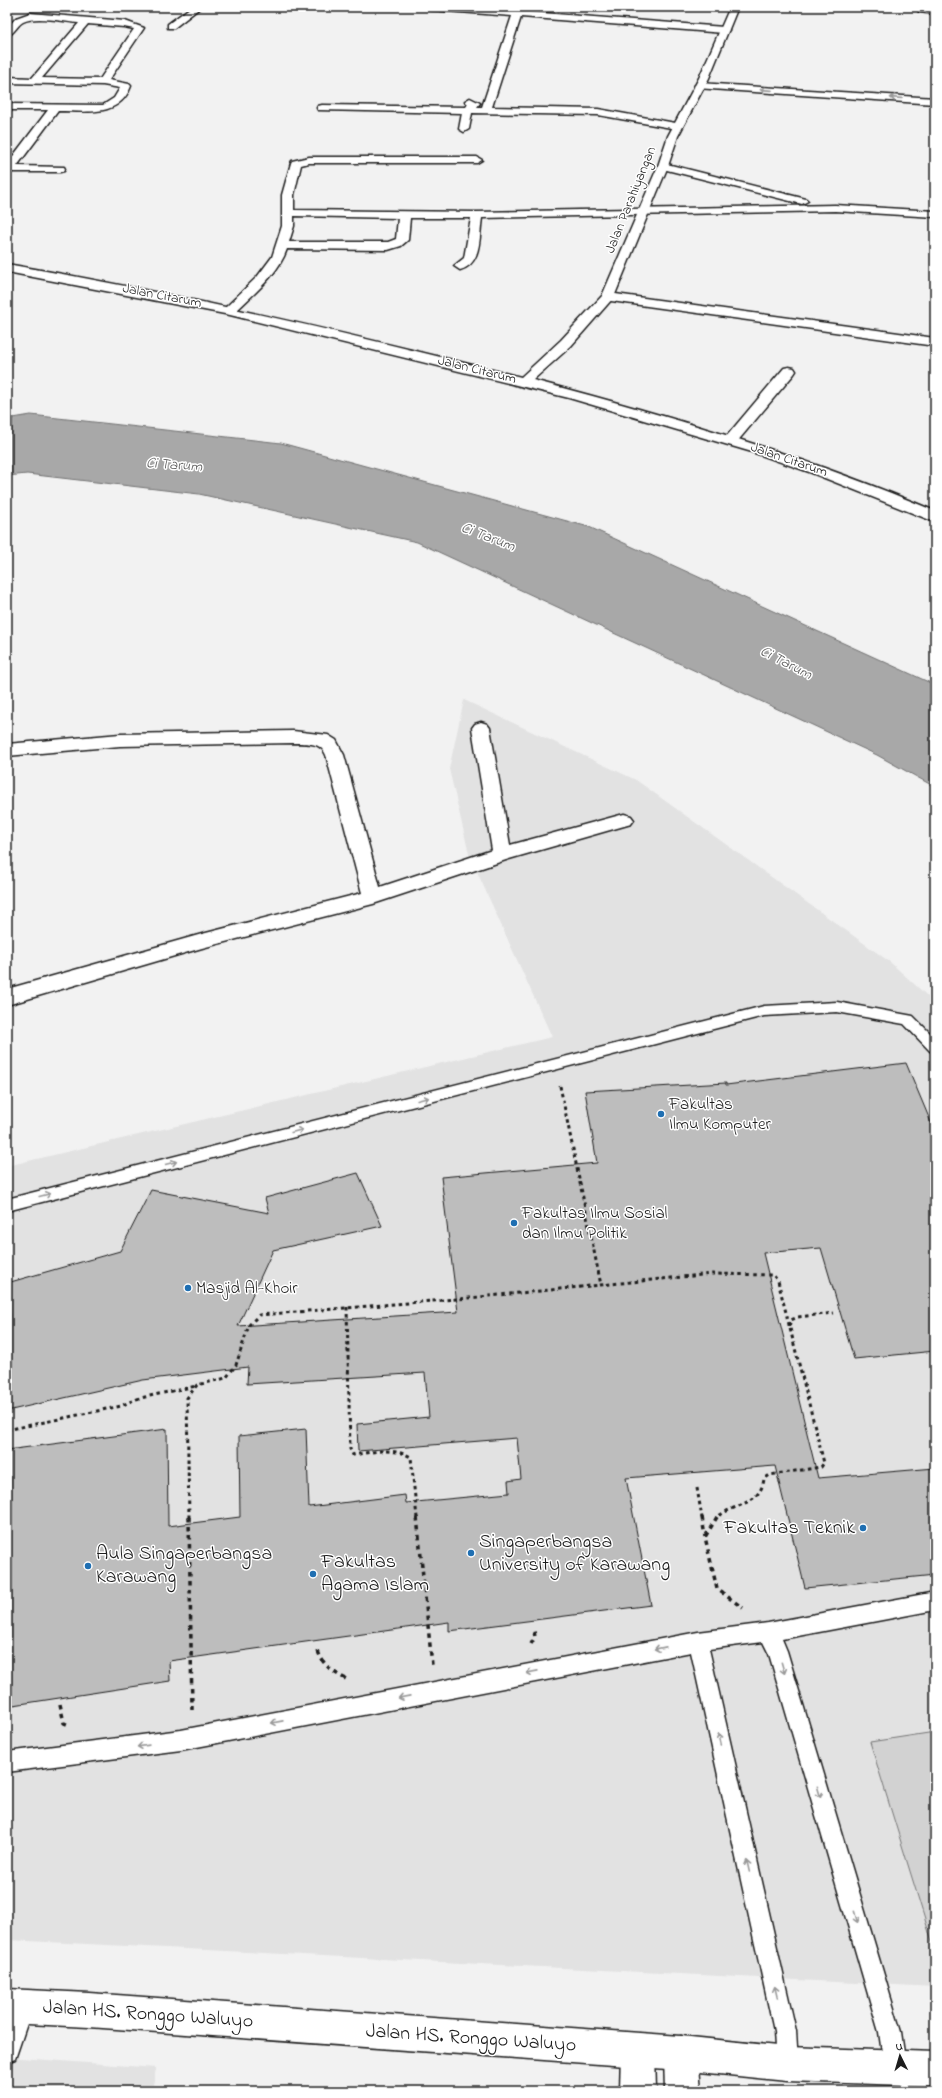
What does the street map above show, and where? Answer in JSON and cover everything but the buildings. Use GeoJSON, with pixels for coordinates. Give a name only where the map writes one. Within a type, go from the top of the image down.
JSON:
{"type":"FeatureCollection","features":[{"type":"Feature","properties":{"kind":"street"},"geometry":{"type":"LineString","coordinates":[[171,26],[197,7]]}},
{"type":"Feature","properties":{"kind":"street"},"geometry":{"type":"LineString","coordinates":[[432,7],[724,30]]}},
{"type":"Feature","properties":{"kind":"street","name":"Jalan Parahiyangan"},"geometry":{"type":"LineString","coordinates":[[524,382],[566,343],[608,297],[642,212],[663,166],[677,126],[702,82],[734,7]]}},
{"type":"Feature","properties":{"kind":"street"},"geometry":{"type":"LineString","coordinates":[[922,10],[935,11]]}},
{"type":"Feature","properties":{"kind":"street"},"geometry":{"type":"LineString","coordinates":[[486,110],[518,14]]}},
{"type":"Feature","properties":{"kind":"street"},"geometry":{"type":"LineString","coordinates":[[7,33],[19,20],[30,16],[125,24],[139,28],[103,82]]}},
{"type":"Feature","properties":{"kind":"street"},"geometry":{"type":"LineString","coordinates":[[35,80],[86,20]]}},
{"type":"Feature","properties":{"kind":"street"},"geometry":{"type":"LineString","coordinates":[[7,80],[103,82],[126,86],[113,105],[96,108],[7,107]]}},
{"type":"Feature","properties":{"kind":"street"},"geometry":{"type":"LineString","coordinates":[[702,82],[935,92]]}},
{"type":"Feature","properties":{"kind":"street"},"geometry":{"type":"LineString","coordinates":[[702,82],[935,101]]}},
{"type":"Feature","properties":{"kind":"street"},"geometry":{"type":"LineString","coordinates":[[446,99],[472,101],[475,103],[468,110],[464,129]]}},
{"type":"Feature","properties":{"kind":"street"},"geometry":{"type":"LineString","coordinates":[[8,169],[55,108]]}},
{"type":"Feature","properties":{"kind":"street"},"geometry":{"type":"LineString","coordinates":[[322,108],[598,112],[677,126]]}},
{"type":"Feature","properties":{"kind":"street"},"geometry":{"type":"LineString","coordinates":[[230,310],[261,280],[278,257],[288,226],[288,194],[296,163],[301,160],[476,160]]}},
{"type":"Feature","properties":{"kind":"street"},"geometry":{"type":"LineString","coordinates":[[663,166],[778,196],[835,208]]}},
{"type":"Feature","properties":{"kind":"street"},"geometry":{"type":"LineString","coordinates":[[8,169],[60,169]]}},
{"type":"Feature","properties":{"kind":"street"},"geometry":{"type":"LineString","coordinates":[[288,213],[477,215],[835,208],[935,214]]}},
{"type":"Feature","properties":{"kind":"street"},"geometry":{"type":"LineString","coordinates":[[283,245],[388,246],[397,244],[402,240],[404,215]]}},
{"type":"Feature","properties":{"kind":"street"},"geometry":{"type":"LineString","coordinates":[[460,266],[466,264],[470,258],[477,215]]}},
{"type":"Feature","properties":{"kind":"street","name":"Jalan Citarum"},"geometry":{"type":"LineString","coordinates":[[7,268],[230,310],[524,382],[731,440],[828,473],[935,517]]}},
{"type":"Feature","properties":{"kind":"street"},"geometry":{"type":"LineString","coordinates":[[608,297],[935,342]]}},
{"type":"Feature","properties":{"kind":"street"},"geometry":{"type":"LineString","coordinates":[[731,440],[789,371]]}},
{"type":"Feature","properties":{"kind":"street"},"geometry":{"type":"LineString","coordinates":[[481,728],[502,854]]}},
{"type":"Feature","properties":{"kind":"street"},"geometry":{"type":"LineString","coordinates":[[7,750],[120,740],[293,737],[322,739],[330,744],[335,756],[372,897]]}},
{"type":"Feature","properties":{"kind":"street"},"geometry":{"type":"LineString","coordinates":[[7,997],[202,941],[372,897],[502,854],[624,820]]}},
{"type":"Feature","properties":{"kind":"street","name":"Jalan HS. Ronggo Waluyo"},"geometry":{"type":"LineString","coordinates":[[14,2006],[89,2010],[638,2052],[681,2053],[787,2064],[935,2069]]}},
{"type":"Feature","properties":{"kind":"street"},"geometry":{"type":"LineString","coordinates":[[638,2052],[638,2091]]}},
{"type":"Feature","properties":{"kind":"street"},"geometry":{"type":"LineString","coordinates":[[681,2053],[683,2091]]}},
{"type":"Feature","properties":{"kind":"lane"},"geometry":{"type":"LineString","coordinates":[[7,1205],[764,1011],[837,1007],[908,1020],[935,1047]]}},
{"type":"Feature","properties":{"kind":"lane"},"geometry":{"type":"LineString","coordinates":[[7,1762],[181,1740],[698,1640],[768,1632],[935,1601]]}},
{"type":"Feature","properties":{"kind":"lane"},"geometry":{"type":"LineString","coordinates":[[768,1632],[778,1651],[890,2032],[895,2067]]}},
{"type":"Feature","properties":{"kind":"lane"},"geometry":{"type":"LineString","coordinates":[[698,1640],[785,2031],[787,2064]]}},
{"type":"Feature","properties":{"kind":"lane"},"geometry":{"type":"LineString","coordinates":[[7,2051],[14,2006]]}},
{"type":"Feature","properties":{"kind":"path"},"geometry":{"type":"LineString","coordinates":[[556,1065],[600,1285]]}},
{"type":"Feature","properties":{"kind":"path"},"geometry":{"type":"LineString","coordinates":[[7,1430],[121,1406],[136,1399],[197,1386],[226,1378],[236,1365],[245,1331],[251,1319],[259,1315],[733,1272],[741,1274],[773,1275],[778,1281],[824,1463],[821,1467],[770,1475],[764,1478],[761,1492],[748,1502],[728,1510],[716,1518],[706,1538]]}},
{"type":"Feature","properties":{"kind":"path"},"geometry":{"type":"LineString","coordinates":[[347,1307],[350,1449],[353,1455],[405,1452],[411,1457],[432,1654],[432,1672]]}},
{"type":"Feature","properties":{"kind":"path"},"geometry":{"type":"LineString","coordinates":[[789,1326],[791,1320],[798,1317],[834,1313]]}},
{"type":"Feature","properties":{"kind":"path"},"geometry":{"type":"LineString","coordinates":[[194,1713],[192,1709],[187,1398],[197,1386]]}},
{"type":"Feature","properties":{"kind":"path"},"geometry":{"type":"LineString","coordinates":[[697,1488],[717,1589],[743,1608],[735,1609]]}},
{"type":"Feature","properties":{"kind":"path"},"geometry":{"type":"LineString","coordinates":[[525,1648],[532,1644],[535,1637],[534,1631]]}},
{"type":"Feature","properties":{"kind":"path"},"geometry":{"type":"LineString","coordinates":[[318,1651],[321,1662],[334,1674],[351,1682]]}},
{"type":"Feature","properties":{"kind":"path"},"geometry":{"type":"LineString","coordinates":[[60,1704],[61,1715],[64,1723],[71,1726]]}},
{"type":"Feature","properties":{"kind":"shaded area","name":"Singaperbangsa University of Karawang"},"geometry":{"type":"Polygon","coordinates":[[[464,700],[636,780],[890,962],[935,1003],[935,1987],[7,1940],[7,1166],[552,1037],[469,854],[449,769],[464,700]]]}},
{"type":"Feature","properties":{"kind":"shaded area"},"geometry":{"type":"Polygon","coordinates":[[[935,1732],[935,1952],[870,1742],[935,1732]]]}},
{"type":"Feature","properties":{"kind":"shaded area"},"geometry":{"type":"Polygon","coordinates":[[[7,2057],[156,2068],[152,2091],[7,2091],[7,2057]]]}},
{"type":"Feature","properties":{"kind":"water","name":"Ci Tarum"},"geometry":{"type":"Polygon","coordinates":[[[31,415],[281,443],[589,527],[935,685],[935,787],[877,755],[417,542],[199,494],[27,474],[7,476],[7,419],[31,415]]]}},
{"type":"Feature","properties":{"kind":"place","name":"Fakultas Ilmu Komputer"},"geometry":{"type":"Point","coordinates":[661,1114]}},
{"type":"Feature","properties":{"kind":"place","name":"Fakultas Ilmu Sosial dan Ilmu Politik"},"geometry":{"type":"Point","coordinates":[514,1223]}},
{"type":"Feature","properties":{"kind":"place","name":"Masjid Al-Khoir"},"geometry":{"type":"Point","coordinates":[188,1288]}},
{"type":"Feature","properties":{"kind":"place","name":"Fakultas Teknik"},"geometry":{"type":"Point","coordinates":[863,1528]}},
{"type":"Feature","properties":{"kind":"place","name":"Singaperbangsa University of Karawang"},"geometry":{"type":"Point","coordinates":[471,1553]}},
{"type":"Feature","properties":{"kind":"place","name":"Aula Singaperbangsa Karawang"},"geometry":{"type":"Point","coordinates":[88,1566]}},
{"type":"Feature","properties":{"kind":"place","name":"Fakultas Agama Islam"},"geometry":{"type":"Point","coordinates":[313,1574]}}]}
